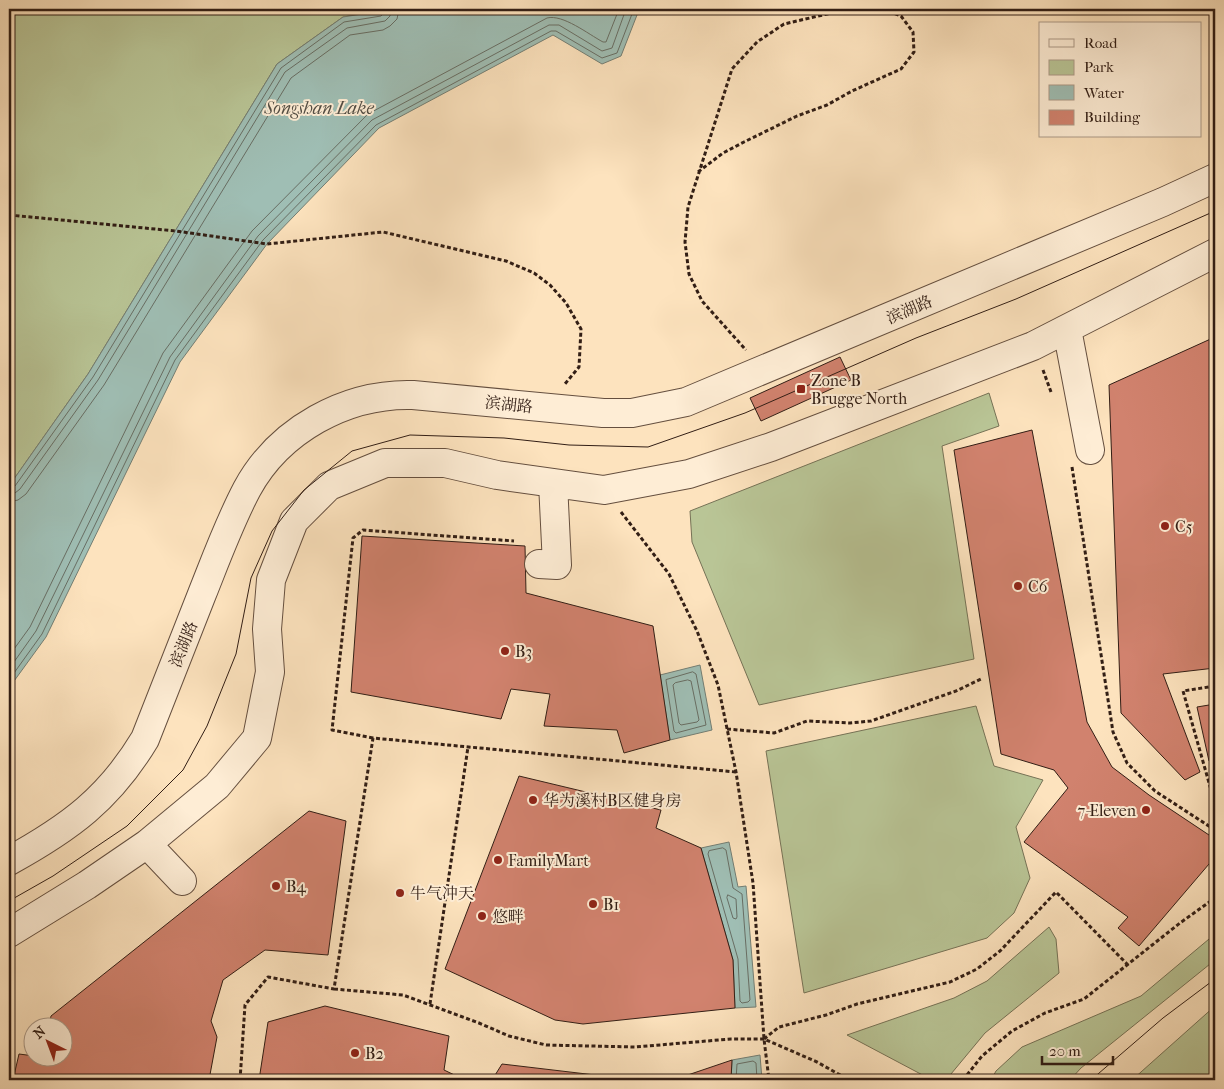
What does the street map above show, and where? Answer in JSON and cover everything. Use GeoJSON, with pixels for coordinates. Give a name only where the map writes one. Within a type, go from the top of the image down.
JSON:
{"type":"FeatureCollection","features":[{"type":"Feature","properties":{"kind":"street","name":"滨湖路"},"geometry":{"type":"LineString","coordinates":[[9,861],[45,841],[91,807],[113,785],[132,760],[145,739],[236,510],[256,474],[277,449],[308,424],[326,414],[366,400],[391,394],[413,394],[603,413],[632,413],[686,402],[1164,202],[1215,178]]}},
{"type":"Feature","properties":{"kind":"street"},"geometry":{"type":"LineString","coordinates":[[9,933],[87,885],[147,844],[217,786],[257,738],[270,672],[267,629],[271,580],[294,522],[329,486],[384,463],[445,463],[496,475],[604,490],[689,474],[771,447],[1034,346],[1215,253]]}},
{"type":"Feature","properties":{"kind":"street"},"geometry":{"type":"LineString","coordinates":[[1067,329],[1080,455]]}},
{"type":"Feature","properties":{"kind":"street"},"geometry":{"type":"LineString","coordinates":[[552,571],[553,482]]}},
{"type":"Feature","properties":{"kind":"street"},"geometry":{"type":"LineString","coordinates":[[147,844],[182,881]]}},
{"type":"Feature","properties":{"kind":"path"},"geometry":{"type":"LineString","coordinates":[[698,172],[744,142],[797,116],[827,105],[900,69],[914,52],[913,32],[901,16],[886,10],[840,11],[784,24],[757,42],[732,69],[711,139],[698,172],[688,207],[685,242],[689,274],[702,301],[764,369]]}},
{"type":"Feature","properties":{"kind":"path"},"geometry":{"type":"LineString","coordinates":[[9,215],[176,231],[267,244],[383,232],[506,261],[534,273],[550,286],[566,303],[581,328],[579,367],[544,408]]}},
{"type":"Feature","properties":{"kind":"path"},"geometry":{"type":"LineString","coordinates":[[1034,346],[1053,397]]}},
{"type":"Feature","properties":{"kind":"path"},"geometry":{"type":"LineString","coordinates":[[1080,455],[1113,732],[1127,763],[1155,791],[1215,830]]}},
{"type":"Feature","properties":{"kind":"path"},"geometry":{"type":"LineString","coordinates":[[604,490],[668,574],[697,631],[714,676],[736,772],[753,883],[764,1039],[769,1080]]}},
{"type":"Feature","properties":{"kind":"path"},"geometry":{"type":"LineString","coordinates":[[514,541],[363,530],[353,538],[332,730],[373,738],[736,772]]}},
{"type":"Feature","properties":{"kind":"path"},"geometry":{"type":"LineString","coordinates":[[727,729],[774,733],[807,721],[850,723],[871,721],[956,691],[981,679]]}},
{"type":"Feature","properties":{"kind":"path"},"geometry":{"type":"LineString","coordinates":[[1215,686],[1183,691],[1215,804]]}},
{"type":"Feature","properties":{"kind":"path"},"geometry":{"type":"LineString","coordinates":[[334,989],[373,738]]}},
{"type":"Feature","properties":{"kind":"path"},"geometry":{"type":"LineString","coordinates":[[430,1004],[468,747]]}},
{"type":"Feature","properties":{"kind":"path"},"geometry":{"type":"LineString","coordinates":[[764,1039],[779,1027],[826,1015],[857,1004],[950,982],[977,969],[1000,951],[1056,892],[1128,965]]}},
{"type":"Feature","properties":{"kind":"path"},"geometry":{"type":"LineString","coordinates":[[963,1080],[982,1056],[1012,1031],[1046,1013],[1084,999],[1180,923],[1215,898]]}},
{"type":"Feature","properties":{"kind":"path"},"geometry":{"type":"LineString","coordinates":[[240,1080],[245,1004],[268,977],[334,989],[403,995],[509,1036],[546,1045],[635,1047],[731,1039],[764,1039],[817,1062],[849,1080]]}},
{"type":"Feature","properties":{"kind":"green space"},"geometry":{"type":"Polygon","coordinates":[[[9,9],[394,9],[343,17],[277,64],[88,374],[9,486],[9,9]]]}},
{"type":"Feature","properties":{"kind":"green space"},"geometry":{"type":"Polygon","coordinates":[[[989,393],[999,426],[942,446],[974,659],[759,705],[692,542],[690,511],[989,393]]]}},
{"type":"Feature","properties":{"kind":"green space"},"geometry":{"type":"Polygon","coordinates":[[[976,706],[994,766],[1043,780],[1016,827],[1030,878],[1014,913],[987,938],[804,993],[766,751],[976,706]]]}},
{"type":"Feature","properties":{"kind":"green space"},"geometry":{"type":"Polygon","coordinates":[[[1049,927],[1056,939],[1059,973],[985,1033],[946,1080],[932,1080],[847,1035],[954,998],[987,981],[1049,927]]]}},
{"type":"Feature","properties":{"kind":"green space"},"geometry":{"type":"Polygon","coordinates":[[[1215,934],[1215,960],[1081,1068],[1070,1080],[991,1080],[996,1071],[1022,1047],[1141,996],[1215,934]]]}},
{"type":"Feature","properties":{"kind":"green space"},"geometry":{"type":"Polygon","coordinates":[[[1215,1006],[1215,1080],[1132,1080],[1215,1006]]]}},
{"type":"Feature","properties":{"kind":"water","name":"Songshan Lake"},"geometry":{"type":"Polygon","coordinates":[[[394,9],[638,9],[621,56],[602,64],[553,35],[379,128],[267,244],[180,362],[46,637],[9,688],[9,486],[88,374],[277,64],[343,17],[394,9]]]}},
{"type":"Feature","properties":{"kind":"water"},"geometry":{"type":"Polygon","coordinates":[[[700,665],[712,730],[670,740],[660,675],[700,665]]]}},
{"type":"Feature","properties":{"kind":"water"},"geometry":{"type":"Polygon","coordinates":[[[729,842],[738,887],[746,886],[756,1007],[735,1008],[733,960],[701,848],[729,842]]]}},
{"type":"Feature","properties":{"kind":"water"},"geometry":{"type":"Polygon","coordinates":[[[760,1055],[762,1080],[731,1080],[732,1060],[760,1055]]]}},
{"type":"Feature","properties":{"kind":"building","name":"C5"},"geometry":{"type":"Polygon","coordinates":[[[1215,337],[1215,668],[1163,674],[1200,772],[1185,780],[1121,713],[1109,385],[1215,337]]]}},
{"type":"Feature","properties":{"kind":"building","name":"Zone B Brugge North"},"geometry":{"type":"Polygon","coordinates":[[[840,357],[851,380],[761,421],[750,398],[840,357]]]}},
{"type":"Feature","properties":{"kind":"building","name":"C6"},"geometry":{"type":"Polygon","coordinates":[[[1032,430],[1087,722],[1112,767],[1149,795],[1215,839],[1215,857],[1139,946],[1118,928],[1128,917],[1024,842],[1068,788],[1054,770],[1001,754],[954,450],[1032,430]]]}},
{"type":"Feature","properties":{"kind":"building","name":"B3"},"geometry":{"type":"Polygon","coordinates":[[[362,536],[525,546],[526,593],[653,626],[670,740],[624,753],[617,730],[544,726],[550,694],[511,689],[501,719],[351,692],[362,536]]]}},
{"type":"Feature","properties":{"kind":"building"},"geometry":{"type":"Polygon","coordinates":[[[1215,704],[1215,767],[1209,761],[1197,707],[1215,704]]]}},
{"type":"Feature","properties":{"kind":"building","name":"B1"},"geometry":{"type":"Polygon","coordinates":[[[519,776],[661,810],[656,828],[701,848],[733,960],[735,1008],[583,1024],[555,1020],[445,969],[519,776]]]}},
{"type":"Feature","properties":{"kind":"building","name":"B4"},"geometry":{"type":"Polygon","coordinates":[[[309,811],[346,821],[328,955],[265,950],[223,980],[211,1021],[217,1037],[209,1080],[13,1080],[19,1054],[22,1054],[22,1066],[72,1066],[72,1016],[51,1016],[309,811]]]}},
{"type":"Feature","properties":{"kind":"building","name":"B2"},"geometry":{"type":"Polygon","coordinates":[[[325,1006],[449,1036],[444,1070],[465,1080],[259,1080],[268,1022],[325,1006]]]}},
{"type":"Feature","properties":{"kind":"building"},"geometry":{"type":"Polygon","coordinates":[[[732,1060],[731,1080],[673,1080],[732,1060]]]}},
{"type":"Feature","properties":{"kind":"building"},"geometry":{"type":"Polygon","coordinates":[[[502,1064],[629,1079],[639,1080],[492,1080],[502,1064]]]}},
{"type":"Feature","properties":{"kind":"tram line"},"geometry":{"type":"LineString","coordinates":[[9,901],[53,876],[127,826],[183,770],[207,726],[236,654],[251,578],[272,531],[304,490],[352,451],[410,435],[504,438],[569,445],[648,447],[745,413],[916,338],[1016,299],[1215,211]]}},
{"type":"Feature","properties":{"kind":"tram line"},"geometry":{"type":"LineString","coordinates":[[1091,1080],[1163,1018],[1215,979]]}},
{"type":"Feature","properties":{"kind":"place","name":"Zone B Brugge North"},"geometry":{"type":"Point","coordinates":[801,389]}},
{"type":"Feature","properties":{"kind":"place","name":"C5"},"geometry":{"type":"Point","coordinates":[1165,526]}},
{"type":"Feature","properties":{"kind":"place","name":"C6"},"geometry":{"type":"Point","coordinates":[1018,586]}},
{"type":"Feature","properties":{"kind":"place","name":"B3"},"geometry":{"type":"Point","coordinates":[505,651]}},
{"type":"Feature","properties":{"kind":"place","name":"华为溪村B区健身房"},"geometry":{"type":"Point","coordinates":[533,800]}},
{"type":"Feature","properties":{"kind":"place","name":"7-Eleven"},"geometry":{"type":"Point","coordinates":[1146,810]}},
{"type":"Feature","properties":{"kind":"place","name":"FamilyMart"},"geometry":{"type":"Point","coordinates":[498,860]}},
{"type":"Feature","properties":{"kind":"place","name":"B4"},"geometry":{"type":"Point","coordinates":[276,886]}},
{"type":"Feature","properties":{"kind":"place","name":"牛气冲天"},"geometry":{"type":"Point","coordinates":[400,893]}},
{"type":"Feature","properties":{"kind":"place","name":"B1"},"geometry":{"type":"Point","coordinates":[593,904]}},
{"type":"Feature","properties":{"kind":"place","name":"悠畔"},"geometry":{"type":"Point","coordinates":[482,916]}},
{"type":"Feature","properties":{"kind":"place","name":"B2"},"geometry":{"type":"Point","coordinates":[355,1053]}}]}
